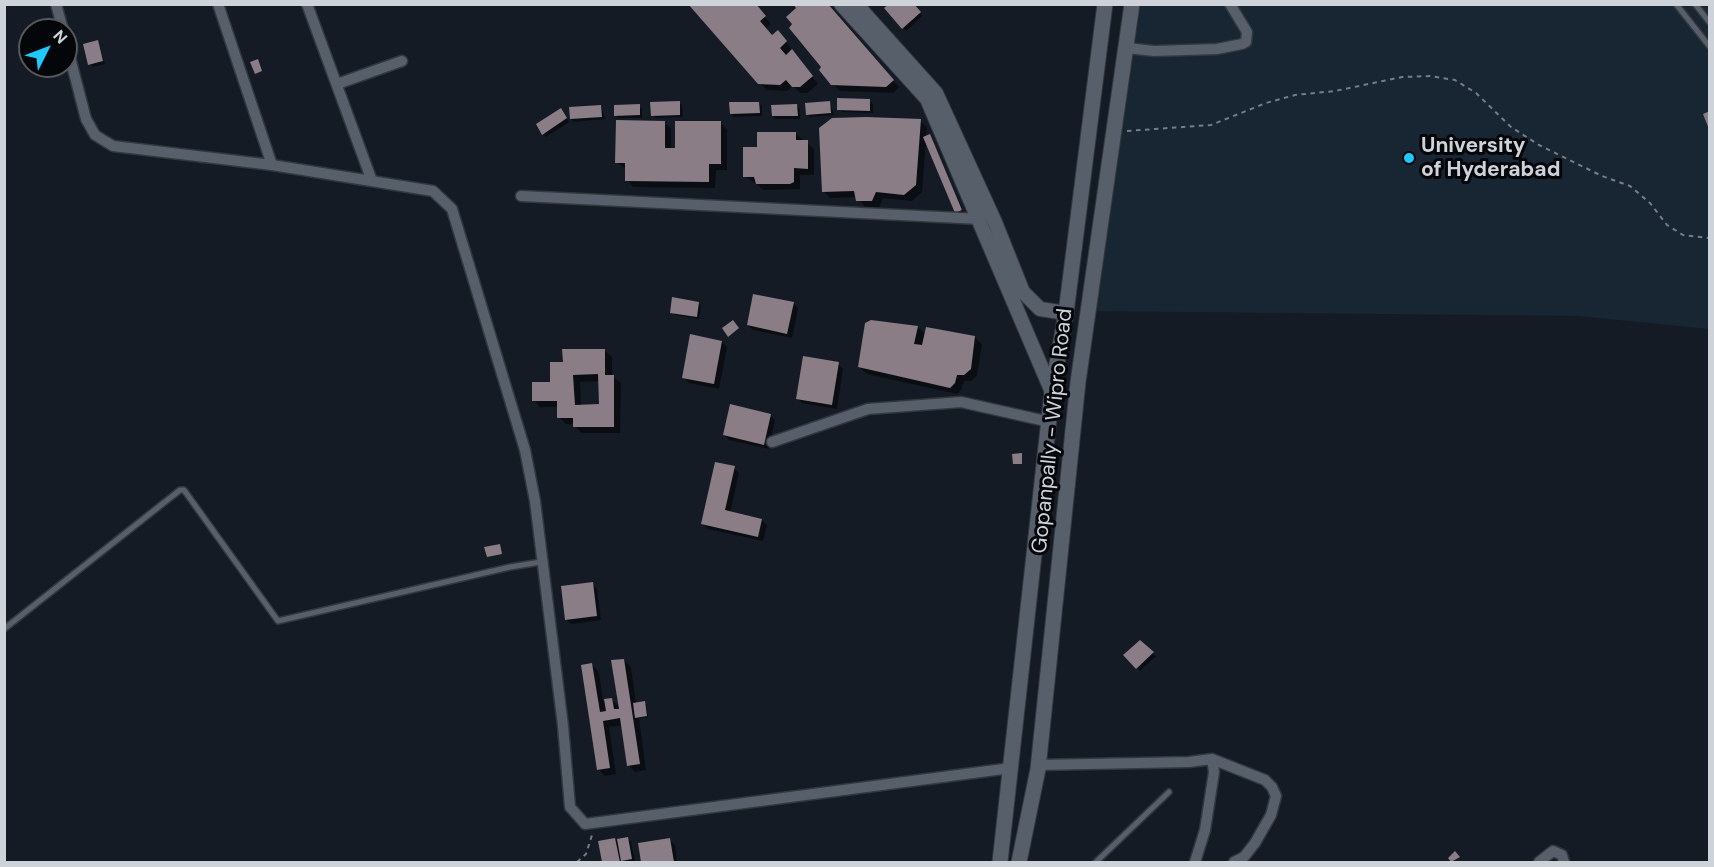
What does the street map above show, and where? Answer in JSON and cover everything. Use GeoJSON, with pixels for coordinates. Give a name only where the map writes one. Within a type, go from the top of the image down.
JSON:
{"type":"FeatureCollection","features":[{"type":"Feature","properties":{"kind":"main road","name":"Gopanpally - Wipro Road"},"geometry":{"type":"LineString","coordinates":[[1000,862],[1052,392],[1066,313],[1105,4]]}},
{"type":"Feature","properties":{"kind":"main road","name":"Gopanpally - Wipro Road"},"geometry":{"type":"LineString","coordinates":[[1019,862],[1038,765],[1078,382],[1132,4]]}},
{"type":"Feature","properties":{"kind":"main road"},"geometry":{"type":"LineString","coordinates":[[1102,24],[1129,27]]}},
{"type":"Feature","properties":{"kind":"street"},"geometry":{"type":"LineString","coordinates":[[218,4],[272,165]]}},
{"type":"Feature","properties":{"kind":"street"},"geometry":{"type":"LineString","coordinates":[[307,4],[372,181]]}},
{"type":"Feature","properties":{"kind":"street"},"geometry":{"type":"LineString","coordinates":[[841,4],[927,99],[1052,392]]}},
{"type":"Feature","properties":{"kind":"street"},"geometry":{"type":"LineString","coordinates":[[856,4],[936,93],[995,222],[1023,292],[1040,309],[1066,313]]}},
{"type":"Feature","properties":{"kind":"street"},"geometry":{"type":"LineString","coordinates":[[1127,48],[1154,51],[1206,50],[1242,44],[1246,42],[1247,32],[1230,4]]}},
{"type":"Feature","properties":{"kind":"street"},"geometry":{"type":"LineString","coordinates":[[337,84],[402,62]]}},
{"type":"Feature","properties":{"kind":"street"},"geometry":{"type":"LineString","coordinates":[[75,78],[86,119],[95,135],[113,146],[272,165],[433,191],[452,209],[525,450],[535,501],[563,726],[570,807],[585,824],[1011,768]]}},
{"type":"Feature","properties":{"kind":"street"},"geometry":{"type":"LineString","coordinates":[[521,196],[980,219]]}},
{"type":"Feature","properties":{"kind":"street"},"geometry":{"type":"LineString","coordinates":[[772,442],[868,409],[961,402],[1050,422]]}},
{"type":"Feature","properties":{"kind":"street"},"geometry":{"type":"LineString","coordinates":[[1195,862],[1205,830],[1214,772],[1212,759]]}},
{"type":"Feature","properties":{"kind":"street"},"geometry":{"type":"LineString","coordinates":[[1038,765],[1189,762],[1212,759],[1265,780],[1272,787],[1276,796],[1271,815],[1244,857],[1234,862]]}},
{"type":"Feature","properties":{"kind":"street"},"geometry":{"type":"LineString","coordinates":[[1539,862],[1552,851],[1562,855],[1564,862]]}},
{"type":"Feature","properties":{"kind":"lane"},"geometry":{"type":"LineString","coordinates":[[1676,4],[1710,47]]}},
{"type":"Feature","properties":{"kind":"lane"},"geometry":{"type":"LineString","coordinates":[[1695,4],[1710,22]]}},
{"type":"Feature","properties":{"kind":"lane"},"geometry":{"type":"LineString","coordinates":[[4,629],[180,490],[184,490],[278,621],[510,567],[541,562]]}},
{"type":"Feature","properties":{"kind":"lane"},"geometry":{"type":"LineString","coordinates":[[1096,862],[1169,792]]}},
{"type":"Feature","properties":{"kind":"path"},"geometry":{"type":"LineString","coordinates":[[1112,133],[1210,125],[1266,103],[1295,95],[1335,91],[1402,77],[1430,76],[1455,80],[1476,93],[1511,127],[1539,145],[1602,176],[1630,186],[1650,203],[1667,225],[1683,235],[1710,238]]}},
{"type":"Feature","properties":{"kind":"path"},"geometry":{"type":"LineString","coordinates":[[577,862],[586,854],[596,824]]}},
{"type":"Feature","properties":{"kind":"shaded area","name":"University of Hyderabad"},"geometry":{"type":"Polygon","coordinates":[[[1131,5],[1709,5],[1709,329],[1578,316],[1087,311],[1131,5]]]}},
{"type":"Feature","properties":{"kind":"building"},"geometry":{"type":"Polygon","coordinates":[[[688,4],[756,4],[766,16],[760,21],[772,35],[778,30],[787,41],[780,48],[786,55],[792,49],[813,76],[800,87],[792,87],[786,80],[780,85],[758,84],[688,4]]]}},
{"type":"Feature","properties":{"kind":"building"},"geometry":{"type":"Polygon","coordinates":[[[793,4],[828,4],[894,80],[886,87],[831,85],[819,70],[821,67],[789,28],[792,24],[786,17],[796,8],[793,4]]]}},
{"type":"Feature","properties":{"kind":"building"},"geometry":{"type":"Polygon","coordinates":[[[889,4],[914,4],[921,12],[902,29],[884,8],[889,4]]]}},
{"type":"Feature","properties":{"kind":"building"},"geometry":{"type":"Polygon","coordinates":[[[98,40],[103,61],[88,65],[83,44],[98,40]]]}},
{"type":"Feature","properties":{"kind":"building"},"geometry":{"type":"Polygon","coordinates":[[[258,59],[262,71],[255,74],[250,62],[258,59]]]}},
{"type":"Feature","properties":{"kind":"building"},"geometry":{"type":"Polygon","coordinates":[[[837,98],[870,99],[870,111],[837,110],[837,98]]]}},
{"type":"Feature","properties":{"kind":"building"},"geometry":{"type":"Polygon","coordinates":[[[680,101],[680,115],[651,116],[650,102],[680,101]]]}},
{"type":"Feature","properties":{"kind":"building"},"geometry":{"type":"Polygon","coordinates":[[[830,101],[831,113],[806,115],[805,103],[830,101]]]}},
{"type":"Feature","properties":{"kind":"building"},"geometry":{"type":"Polygon","coordinates":[[[729,102],[759,102],[760,113],[730,114],[729,102]]]}},
{"type":"Feature","properties":{"kind":"building"},"geometry":{"type":"Polygon","coordinates":[[[640,104],[640,115],[614,116],[614,105],[640,104]]]}},
{"type":"Feature","properties":{"kind":"building"},"geometry":{"type":"Polygon","coordinates":[[[797,104],[798,116],[772,116],[771,105],[797,104]]]}},
{"type":"Feature","properties":{"kind":"building"},"geometry":{"type":"Polygon","coordinates":[[[601,105],[602,117],[570,119],[569,107],[601,105]]]}},
{"type":"Feature","properties":{"kind":"building"},"geometry":{"type":"Polygon","coordinates":[[[561,108],[567,118],[542,135],[536,124],[561,108]]]}},
{"type":"Feature","properties":{"kind":"building"},"geometry":{"type":"Polygon","coordinates":[[[1710,111],[1710,129],[1709,129],[1703,114],[1710,111]]]}},
{"type":"Feature","properties":{"kind":"building"},"geometry":{"type":"Polygon","coordinates":[[[832,118],[921,119],[916,185],[904,195],[876,192],[872,201],[856,201],[854,191],[822,192],[819,128],[832,118]]]}},
{"type":"Feature","properties":{"kind":"building"},"geometry":{"type":"Polygon","coordinates":[[[616,120],[665,121],[665,148],[675,148],[675,121],[721,121],[721,164],[709,164],[709,182],[625,181],[625,163],[615,163],[616,120]]]}},
{"type":"Feature","properties":{"kind":"building"},"geometry":{"type":"Polygon","coordinates":[[[757,132],[796,132],[796,140],[808,140],[808,169],[794,168],[794,182],[790,184],[756,184],[754,177],[743,177],[743,147],[757,147],[757,132]]]}},
{"type":"Feature","properties":{"kind":"building"},"geometry":{"type":"Polygon","coordinates":[[[930,134],[962,210],[955,213],[923,137],[930,134]]]}},
{"type":"Feature","properties":{"kind":"building"},"geometry":{"type":"Polygon","coordinates":[[[753,294],[794,302],[787,334],[747,325],[753,294]]]}},
{"type":"Feature","properties":{"kind":"building"},"geometry":{"type":"Polygon","coordinates":[[[672,297],[699,302],[697,317],[670,313],[672,297]]]}},
{"type":"Feature","properties":{"kind":"building"},"geometry":{"type":"Polygon","coordinates":[[[733,320],[739,328],[728,337],[722,328],[733,320]]]}},
{"type":"Feature","properties":{"kind":"building"},"geometry":{"type":"Polygon","coordinates":[[[871,320],[918,326],[914,344],[922,345],[926,327],[975,336],[971,369],[964,375],[957,375],[955,383],[950,388],[858,367],[865,323],[871,320]]]}},
{"type":"Feature","properties":{"kind":"building"},"geometry":{"type":"Polygon","coordinates":[[[690,334],[722,341],[714,384],[682,378],[690,334]]]}},
{"type":"Feature","properties":{"kind":"building"},"geometry":{"type":"Polygon","coordinates":[[[562,349],[605,349],[605,375],[614,375],[614,427],[573,427],[573,418],[557,418],[557,401],[532,401],[532,382],[550,382],[550,362],[563,362],[562,349]],[[598,374],[573,375],[575,405],[599,404],[598,374]]]}},
{"type":"Feature","properties":{"kind":"building"},"geometry":{"type":"Polygon","coordinates":[[[803,356],[839,362],[832,405],[796,399],[803,356]]]}},
{"type":"Feature","properties":{"kind":"building"},"geometry":{"type":"Polygon","coordinates":[[[730,404],[771,414],[764,445],[723,435],[730,404]]]}},
{"type":"Feature","properties":{"kind":"building"},"geometry":{"type":"Polygon","coordinates":[[[1022,453],[1022,464],[1013,464],[1012,454],[1022,453]]]}},
{"type":"Feature","properties":{"kind":"building"},"geometry":{"type":"Polygon","coordinates":[[[715,462],[735,466],[725,510],[762,519],[758,537],[701,524],[715,462]]]}},
{"type":"Feature","properties":{"kind":"building"},"geometry":{"type":"Polygon","coordinates":[[[500,544],[502,554],[487,557],[484,547],[500,544]]]}},
{"type":"Feature","properties":{"kind":"building"},"geometry":{"type":"Polygon","coordinates":[[[593,582],[597,616],[565,620],[561,586],[593,582]]]}},
{"type":"Feature","properties":{"kind":"building"},"geometry":{"type":"Polygon","coordinates":[[[1140,640],[1154,652],[1136,669],[1123,655],[1140,640]]]}},
{"type":"Feature","properties":{"kind":"building"},"geometry":{"type":"Polygon","coordinates":[[[624,659],[640,764],[627,766],[620,718],[603,721],[610,768],[597,770],[581,665],[592,663],[600,712],[606,711],[604,699],[612,698],[614,709],[619,709],[611,660],[624,659]]]}},
{"type":"Feature","properties":{"kind":"building"},"geometry":{"type":"Polygon","coordinates":[[[645,701],[647,716],[635,718],[633,703],[645,701]]]}},
{"type":"Feature","properties":{"kind":"building"},"geometry":{"type":"Polygon","coordinates":[[[628,837],[632,859],[621,861],[617,839],[628,837]]]}},
{"type":"Feature","properties":{"kind":"building"},"geometry":{"type":"Polygon","coordinates":[[[615,838],[620,862],[602,862],[598,841],[615,838]]]}},
{"type":"Feature","properties":{"kind":"building"},"geometry":{"type":"Polygon","coordinates":[[[670,838],[674,862],[641,862],[638,843],[670,838]]]}},
{"type":"Feature","properties":{"kind":"building"},"geometry":{"type":"Polygon","coordinates":[[[1455,851],[1460,857],[1451,862],[1448,858],[1455,851]]]}},
{"type":"Feature","properties":{"kind":"place","name":"University of Hyderabad"},"geometry":{"type":"Point","coordinates":[1409,158]}}]}
